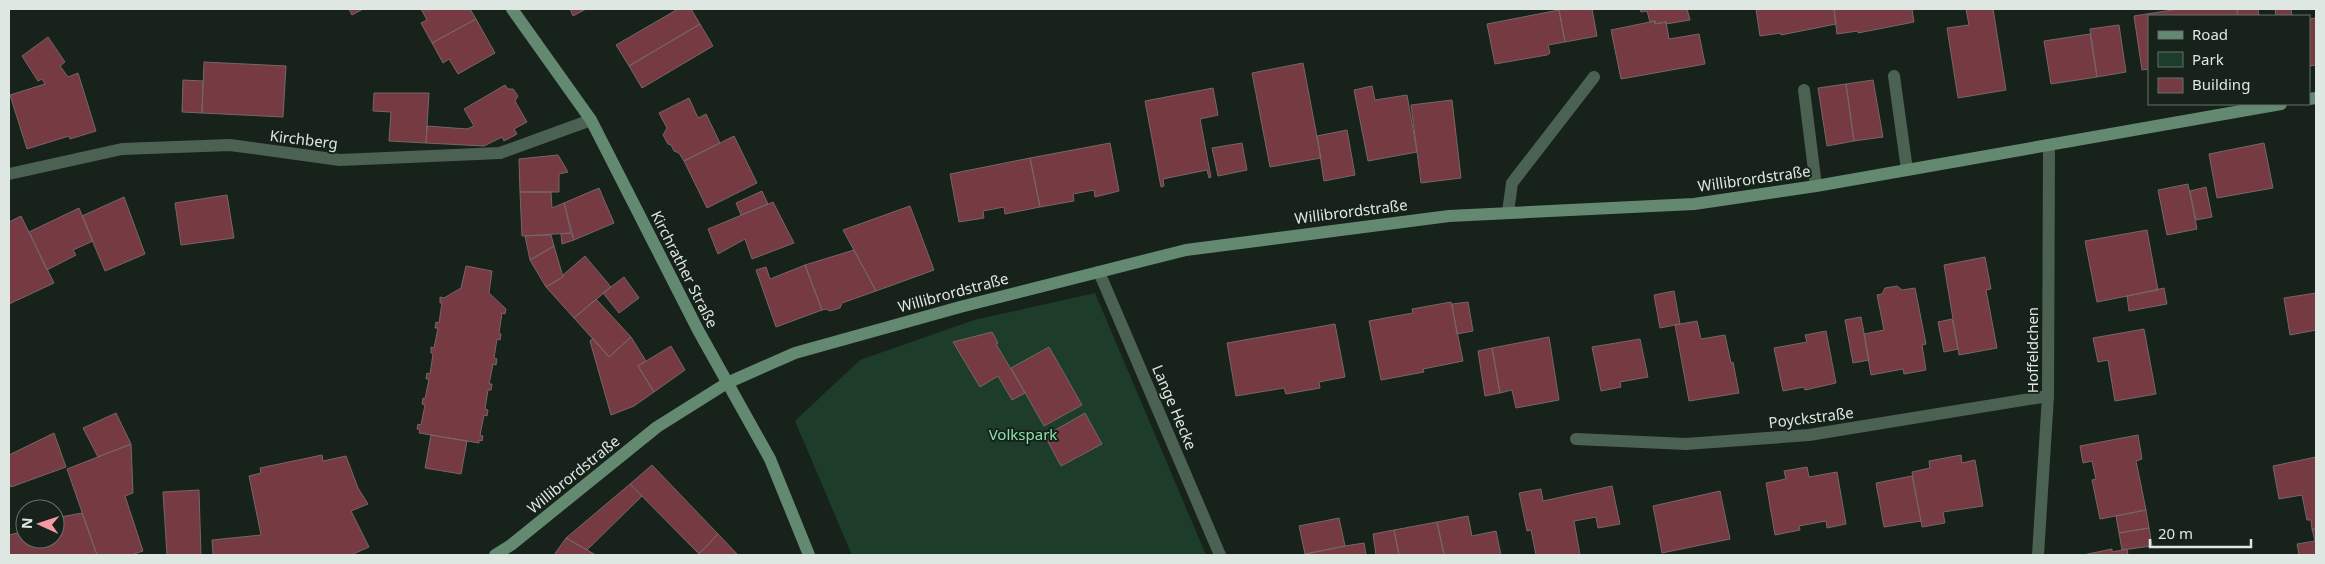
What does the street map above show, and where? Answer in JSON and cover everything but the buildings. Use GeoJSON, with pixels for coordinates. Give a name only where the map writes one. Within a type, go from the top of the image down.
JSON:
{"type":"FeatureCollection","features":[{"type":"Feature","properties":{"kind":"main road","name":"Kirchrather Straße"},"geometry":{"type":"LineString","coordinates":[[512,9],[592,120],[679,293],[770,458],[809,555]]}},
{"type":"Feature","properties":{"kind":"main road","name":"Willibrordstraße"},"geometry":{"type":"LineString","coordinates":[[494,555],[511,545],[656,427],[728,384],[811,348],[1186,250],[1359,226],[1508,212],[1694,204],[1816,186],[2275,105]]}},
{"type":"Feature","properties":{"kind":"street"},"geometry":{"type":"LineString","coordinates":[[1894,76],[1907,170]]}},
{"type":"Feature","properties":{"kind":"street"},"geometry":{"type":"LineString","coordinates":[[1508,212],[1512,183],[1594,77]]}},
{"type":"Feature","properties":{"kind":"street"},"geometry":{"type":"LineString","coordinates":[[1804,90],[1816,186]]}},
{"type":"Feature","properties":{"kind":"street","name":"Kirchberg"},"geometry":{"type":"LineString","coordinates":[[9,174],[122,149],[230,145],[340,160],[500,153],[592,120]]}},
{"type":"Feature","properties":{"kind":"street","name":"Hoffeldchen"},"geometry":{"type":"LineString","coordinates":[[2038,555],[2048,396],[2050,145]]}},
{"type":"Feature","properties":{"kind":"street","name":"Lange Hecke"},"geometry":{"type":"LineString","coordinates":[[1099,272],[1220,555]]}},
{"type":"Feature","properties":{"kind":"street","name":"Poyckstraße"},"geometry":{"type":"LineString","coordinates":[[1576,439],[1686,444],[1809,436],[2048,396]]}},
{"type":"Feature","properties":{"kind":"green space","name":"Volkspark"},"geometry":{"type":"Polygon","coordinates":[[[1095,293],[1206,555],[852,555],[795,421],[860,360],[974,320],[1095,293]]]}}]}
